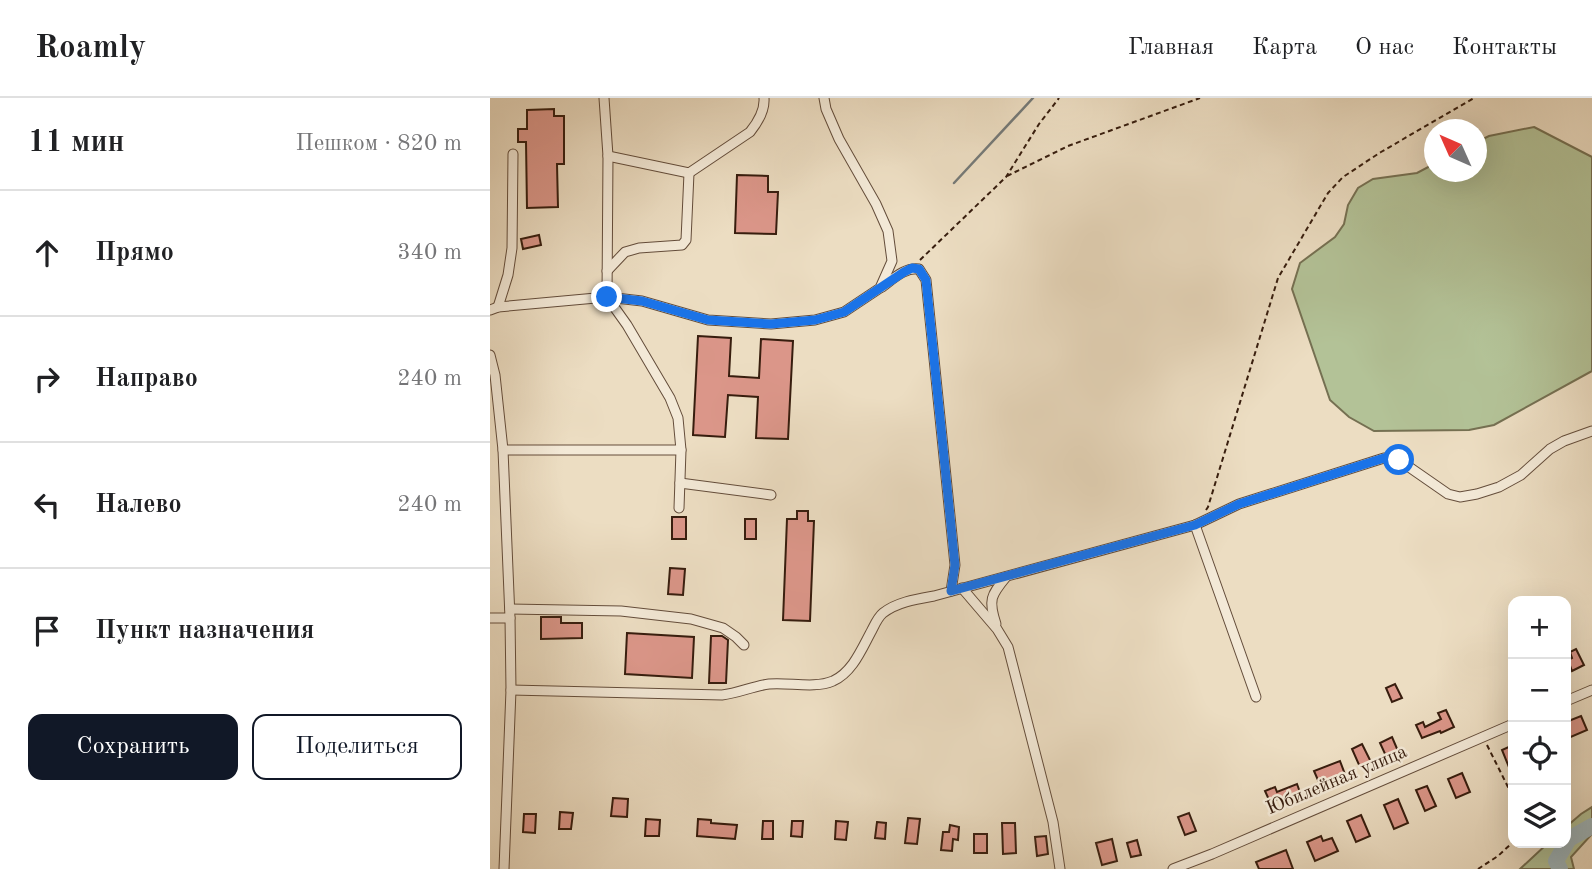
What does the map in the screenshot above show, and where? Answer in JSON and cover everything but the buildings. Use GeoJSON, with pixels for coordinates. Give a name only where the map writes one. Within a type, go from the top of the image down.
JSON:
{"type":"FeatureCollection","features":[{"type":"Feature","properties":{"kind":"street"},"geometry":{"type":"LineString","coordinates":[[604,98],[608,156],[607,297],[627,325],[670,398],[678,418],[681,450],[679,508]]}},
{"type":"Feature","properties":{"kind":"street"},"geometry":{"type":"LineString","coordinates":[[608,156],[689,173],[750,132],[758,122],[764,98]]}},
{"type":"Feature","properties":{"kind":"street"},"geometry":{"type":"LineString","coordinates":[[824,98],[839,139],[876,204],[888,231],[892,261],[880,288]]}},
{"type":"Feature","properties":{"kind":"street"},"geometry":{"type":"LineString","coordinates":[[513,154],[512,248],[508,275],[494,309],[607,297],[642,301],[708,320],[771,324],[815,320],[844,312],[904,272],[912,268],[919,269],[926,280],[955,565],[951,591]]}},
{"type":"Feature","properties":{"kind":"street"},"geometry":{"type":"LineString","coordinates":[[607,271],[625,253],[639,248],[682,245],[686,240],[689,173]]}},
{"type":"Feature","properties":{"kind":"street"},"geometry":{"type":"LineString","coordinates":[[490,355],[495,375],[503,450],[510,614],[511,690],[504,869]]}},
{"type":"Feature","properties":{"kind":"street"},"geometry":{"type":"LineString","coordinates":[[511,690],[722,695],[760,685],[819,684],[833,681],[853,664],[880,614],[906,602],[1195,525],[1239,504],[1384,458],[1399,460],[1448,494],[1477,494],[1499,487],[1521,475],[1550,449],[1564,441],[1592,431]]}},
{"type":"Feature","properties":{"kind":"street"},"geometry":{"type":"LineString","coordinates":[[503,450],[681,450]]}},
{"type":"Feature","properties":{"kind":"street"},"geometry":{"type":"LineString","coordinates":[[680,483],[771,495]]}},
{"type":"Feature","properties":{"kind":"street"},"geometry":{"type":"LineString","coordinates":[[1195,525],[1256,697]]}},
{"type":"Feature","properties":{"kind":"street"},"geometry":{"type":"LineString","coordinates":[[997,629],[990,607],[992,593],[1007,576]]}},
{"type":"Feature","properties":{"kind":"street"},"geometry":{"type":"LineString","coordinates":[[962,588],[997,629],[1008,648],[1053,822],[1060,869]]}},
{"type":"Feature","properties":{"kind":"street"},"geometry":{"type":"LineString","coordinates":[[490,618],[510,614],[621,611],[691,619],[723,628],[744,645]]}},
{"type":"Feature","properties":{"kind":"street"},"geometry":{"type":"LineString","coordinates":[[1571,699],[1592,690]]}},
{"type":"Feature","properties":{"kind":"street","name":"Юбилейная улица"},"geometry":{"type":"LineString","coordinates":[[1173,869],[1508,726]]}},
{"type":"Feature","properties":{"kind":"path"},"geometry":{"type":"LineString","coordinates":[[912,268],[1006,177],[1039,124],[1059,98]]}},
{"type":"Feature","properties":{"kind":"path"},"geometry":{"type":"LineString","coordinates":[[1006,177],[1068,146],[1200,98]]}},
{"type":"Feature","properties":{"kind":"path"},"geometry":{"type":"LineString","coordinates":[[1195,525],[1208,507],[1278,278],[1328,193],[1343,177],[1381,152],[1474,98]]}},
{"type":"Feature","properties":{"kind":"path"},"geometry":{"type":"LineString","coordinates":[[1484,737],[1508,787]]}},
{"type":"Feature","properties":{"kind":"path"},"geometry":{"type":"LineString","coordinates":[[1478,869],[1508,847]]}},
{"type":"Feature","properties":{"kind":"green space"},"geometry":{"type":"Polygon","coordinates":[[[1534,127],[1592,157],[1592,371],[1494,425],[1469,430],[1374,431],[1349,417],[1330,400],[1292,289],[1300,263],[1335,237],[1344,224],[1348,205],[1358,188],[1373,179],[1417,173],[1424,169],[1424,182],[1487,182],[1489,136],[1534,127]]]}},
{"type":"Feature","properties":{"kind":"green space"},"geometry":{"type":"Polygon","coordinates":[[[1592,807],[1592,834],[1571,857],[1574,869],[1520,869],[1543,848],[1571,848],[1571,823],[1592,807]]]}},
{"type":"Feature","properties":{"kind":"waterway"},"geometry":{"type":"LineString","coordinates":[[954,183],[1033,98]]}},
{"type":"Feature","properties":{"kind":"waterway"},"geometry":{"type":"LineString","coordinates":[[1560,869],[1556,861],[1569,839],[1592,826]]}},
{"type":"Feature","properties":{"kind":"route"},"geometry":{"type":"LineString","coordinates":[[607,297],[642,301],[708,320],[771,324],[815,320],[844,312],[904,272],[912,268],[919,269],[926,280],[955,565],[951,591],[1195,525],[1239,504],[1384,458],[1399,460]]}}]}
